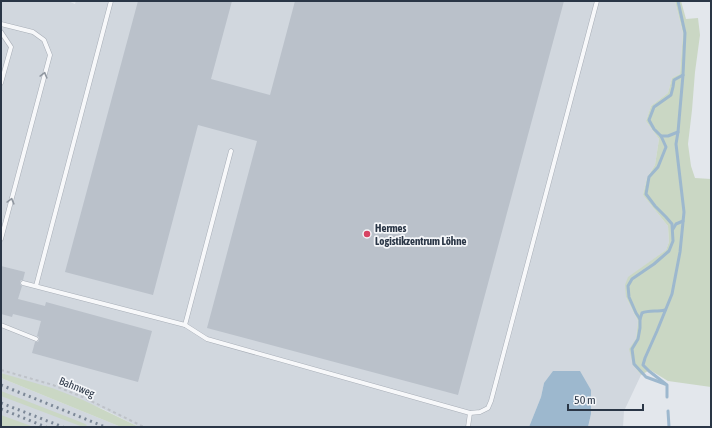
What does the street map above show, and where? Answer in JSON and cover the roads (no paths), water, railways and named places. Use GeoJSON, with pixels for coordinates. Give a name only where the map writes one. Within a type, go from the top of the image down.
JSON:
{"type":"FeatureCollection","features":[{"type":"Feature","properties":{"kind":"lane"},"geometry":{"type":"LineString","coordinates":[[36,286],[110,1]]}},
{"type":"Feature","properties":{"kind":"lane"},"geometry":{"type":"LineString","coordinates":[[22,283],[185,325],[207,339],[470,413],[480,412],[488,408],[491,400],[597,1]]}},
{"type":"Feature","properties":{"kind":"lane"},"geometry":{"type":"LineString","coordinates":[[1,24],[33,32],[44,40],[50,55],[1,238]]}},
{"type":"Feature","properties":{"kind":"lane"},"geometry":{"type":"LineString","coordinates":[[1,32],[11,47],[1,83]]}},
{"type":"Feature","properties":{"kind":"lane"},"geometry":{"type":"LineString","coordinates":[[185,325],[231,151]]}},
{"type":"Feature","properties":{"kind":"lane"},"geometry":{"type":"LineString","coordinates":[[1,325],[36,339]]}},
{"type":"Feature","properties":{"kind":"lane"},"geometry":{"type":"LineString","coordinates":[[468,427],[470,413]]}},
{"type":"Feature","properties":{"kind":"water"},"geometry":{"type":"Polygon","coordinates":[[[553,371],[580,371],[591,390],[591,414],[588,427],[529,427],[541,397],[544,383],[553,371]]]}},
{"type":"Feature","properties":{"kind":"waterway"},"geometry":{"type":"LineString","coordinates":[[667,397],[667,385],[643,365],[672,294],[680,252],[684,212],[676,144],[683,75],[685,33],[678,1]]}},
{"type":"Feature","properties":{"kind":"waterway"},"geometry":{"type":"LineString","coordinates":[[665,384],[646,377],[634,364],[632,349],[638,339],[640,319],[629,297],[628,286],[632,279],[654,264],[669,251],[673,241],[672,224],[646,194],[649,177],[658,167],[666,147],[661,136],[654,129],[649,120],[654,107],[671,95],[674,80],[683,75]]}},
{"type":"Feature","properties":{"kind":"waterway"},"geometry":{"type":"LineString","coordinates":[[661,136],[668,136],[678,132]]}},
{"type":"Feature","properties":{"kind":"waterway"},"geometry":{"type":"LineString","coordinates":[[673,229],[676,224],[683,221]]}},
{"type":"Feature","properties":{"kind":"waterway"},"geometry":{"type":"LineString","coordinates":[[640,319],[642,313],[665,310]]}},
{"type":"Feature","properties":{"kind":"waterway"},"geometry":{"type":"LineString","coordinates":[[668,411],[669,427]]}},
{"type":"Feature","properties":{"kind":"railway"},"geometry":{"type":"LineString","coordinates":[[1,385],[105,427]]}},
{"type":"Feature","properties":{"kind":"railway"},"geometry":{"type":"LineString","coordinates":[[1,403],[63,427]]}},
{"type":"Feature","properties":{"kind":"railway"},"geometry":{"type":"LineString","coordinates":[[1,409],[46,427]]}},
{"type":"Feature","properties":{"kind":"place","name":"Hermes Logistikzentrum Löhne"},"geometry":{"type":"Point","coordinates":[367,234]}}]}
